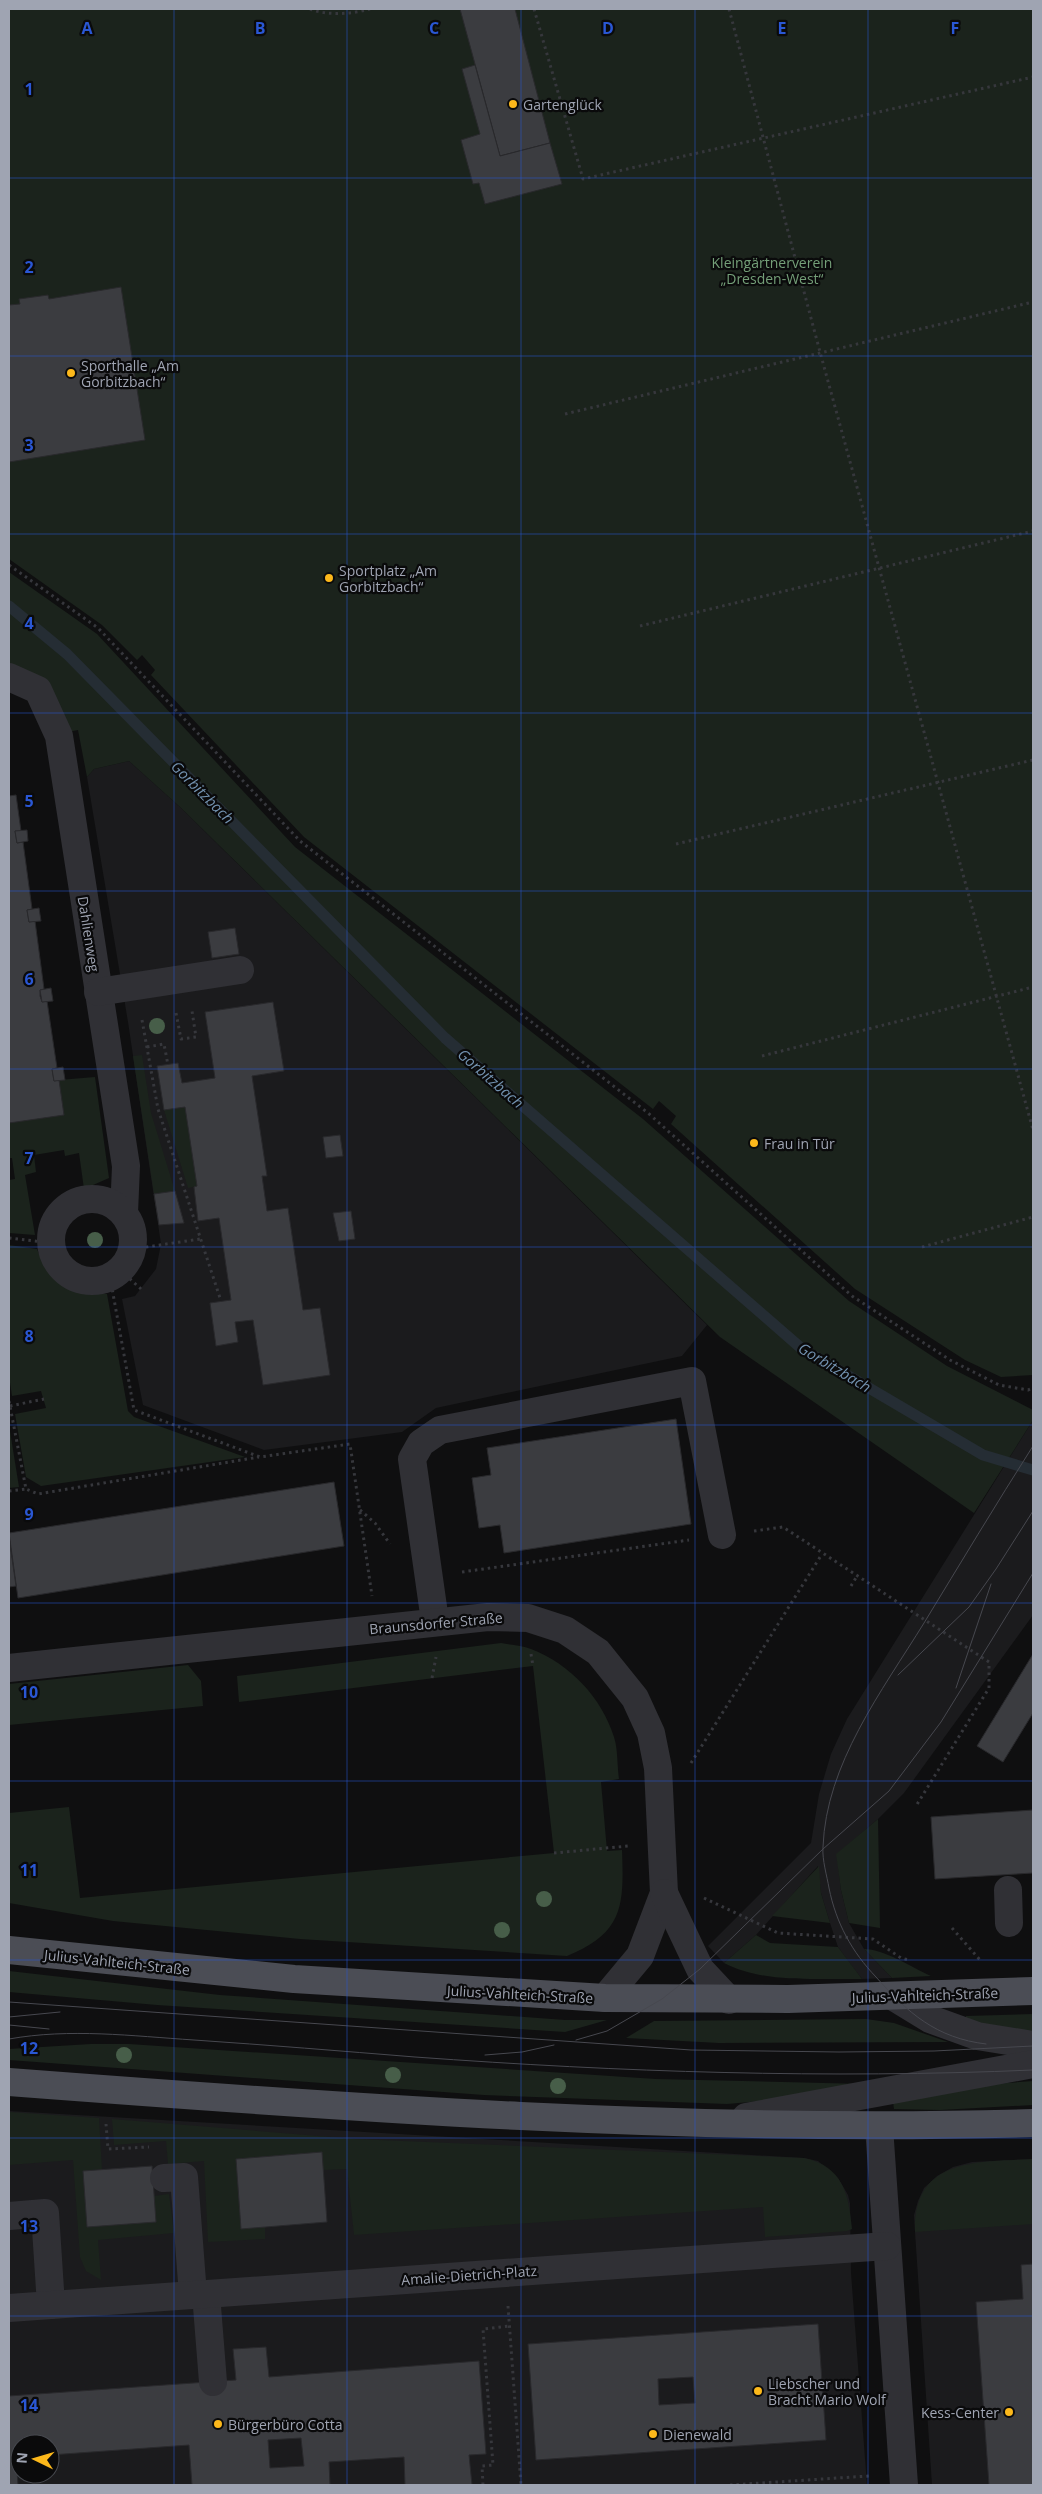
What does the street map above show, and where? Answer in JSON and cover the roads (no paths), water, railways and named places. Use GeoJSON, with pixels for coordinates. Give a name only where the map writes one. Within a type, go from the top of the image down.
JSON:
{"type":"FeatureCollection","features":[{"type":"Feature","properties":{"kind":"main road","name":"Julius-Vahlteich-Straße"},"geometry":{"type":"LineString","coordinates":[[9,1950],[294,1979],[605,1998],[729,2000],[935,1996],[1033,1991]]}},
{"type":"Feature","properties":{"kind":"main road"},"geometry":{"type":"LineString","coordinates":[[9,2082],[421,2112],[708,2124],[879,2127],[1033,2123]]}},
{"type":"Feature","properties":{"kind":"street","name":"Dahlienweg"},"geometry":{"type":"LineString","coordinates":[[9,676],[38,690],[59,736],[126,1166],[124,1214],[131,1224],[121,1265],[99,1280],[77,1278],[60,1264],[51,1243],[52,1230],[57,1218],[66,1208],[77,1202],[90,1199],[103,1200],[115,1205],[124,1214]]}},
{"type":"Feature","properties":{"kind":"street"},"geometry":{"type":"LineString","coordinates":[[98,992],[240,970]]}},
{"type":"Feature","properties":{"kind":"street"},"geometry":{"type":"LineString","coordinates":[[435,1622],[412,1459],[421,1443],[440,1430],[692,1381],[722,1535]]}},
{"type":"Feature","properties":{"kind":"street","name":"Braunsdorfer Straße"},"geometry":{"type":"LineString","coordinates":[[9,1668],[488,1617],[528,1618],[565,1630],[598,1652],[635,1698],[651,1733],[658,1768],[663,1886],[640,1956],[605,1998]]}},
{"type":"Feature","properties":{"kind":"street","name":"Braunsdorfer Straße"},"geometry":{"type":"LineString","coordinates":[[663,1886],[700,1969],[729,2000]]}},
{"type":"Feature","properties":{"kind":"street"},"geometry":{"type":"LineString","coordinates":[[1008,1890],[1009,1923]]}},
{"type":"Feature","properties":{"kind":"street"},"geometry":{"type":"LineString","coordinates":[[894,1997],[930,2019],[977,2036],[1033,2046]]}},
{"type":"Feature","properties":{"kind":"street"},"geometry":{"type":"LineString","coordinates":[[708,2124],[1033,2064]]}},
{"type":"Feature","properties":{"kind":"street"},"geometry":{"type":"LineString","coordinates":[[879,2127],[904,2479]]}},
{"type":"Feature","properties":{"kind":"street"},"geometry":{"type":"LineString","coordinates":[[164,2178],[184,2177],[212,2382]]}},
{"type":"Feature","properties":{"kind":"street"},"geometry":{"type":"LineString","coordinates":[[9,2216],[45,2213],[51,2305]]}},
{"type":"Feature","properties":{"kind":"street","name":"Amalie-Dietrich-Platz"},"geometry":{"type":"LineString","coordinates":[[9,2308],[887,2246]]}},
{"type":"Feature","properties":{"kind":"waterway","name":"Gorbitzbach"},"geometry":{"type":"LineString","coordinates":[[9,606],[67,654],[445,1038],[801,1348],[983,1455],[1033,1470]]}},
{"type":"Feature","properties":{"kind":"tram line"},"geometry":{"type":"LineString","coordinates":[[986,2044],[952,2036],[924,2022],[900,2002],[867,1967],[852,1947],[836,1913],[825,1868],[823,1847],[826,1816],[834,1787],[859,1729],[1033,1446]]}},
{"type":"Feature","properties":{"kind":"tram line"},"geometry":{"type":"LineString","coordinates":[[898,1675],[969,1607],[1033,1511]]}},
{"type":"Feature","properties":{"kind":"tram line"},"geometry":{"type":"LineString","coordinates":[[576,2040],[607,2031],[662,1999],[700,1969],[823,1849],[889,1791],[941,1722],[1033,1573]]}},
{"type":"Feature","properties":{"kind":"tram line"},"geometry":{"type":"LineString","coordinates":[[956,1688],[991,1584]]}},
{"type":"Feature","properties":{"kind":"tram line"},"geometry":{"type":"LineString","coordinates":[[9,2002],[691,2050],[934,2051],[1033,2046]]}},
{"type":"Feature","properties":{"kind":"tram line"},"geometry":{"type":"LineString","coordinates":[[9,2017],[60,2012]]}},
{"type":"Feature","properties":{"kind":"tram line"},"geometry":{"type":"LineString","coordinates":[[9,2025],[49,2029]]}},
{"type":"Feature","properties":{"kind":"tram line"},"geometry":{"type":"LineString","coordinates":[[9,2039],[78,2033],[124,2035],[415,2057],[647,2070],[801,2074],[956,2073],[1033,2070]]}},
{"type":"Feature","properties":{"kind":"tram line"},"geometry":{"type":"LineString","coordinates":[[485,2055],[522,2052],[554,2045]]}},
{"type":"Feature","properties":{"kind":"place","name":"Gartenglück"},"geometry":{"type":"Point","coordinates":[513,104]}},
{"type":"Feature","properties":{"kind":"place","name":"Sporthalle „Am Gorbitzbach“"},"geometry":{"type":"Point","coordinates":[71,373]}},
{"type":"Feature","properties":{"kind":"place","name":"Sportplatz „Am Gorbitzbach“"},"geometry":{"type":"Point","coordinates":[329,578]}},
{"type":"Feature","properties":{"kind":"place","name":"Frau in Tür"},"geometry":{"type":"Point","coordinates":[754,1143]}},
{"type":"Feature","properties":{"kind":"place","name":"Liebscher und Bracht Mario Wolf"},"geometry":{"type":"Point","coordinates":[758,2391]}},
{"type":"Feature","properties":{"kind":"place","name":"Kess-Center"},"geometry":{"type":"Point","coordinates":[1009,2412]}},
{"type":"Feature","properties":{"kind":"place","name":"Bürgerbüro Cotta"},"geometry":{"type":"Point","coordinates":[218,2424]}},
{"type":"Feature","properties":{"kind":"place","name":"Dienewald"},"geometry":{"type":"Point","coordinates":[653,2434]}},
{"type":"Feature","properties":{"kind":"park label","name":"Kleingärtnerverein „Dresden-West“"},"geometry":{"type":"Point","coordinates":[772,270]}}]}
